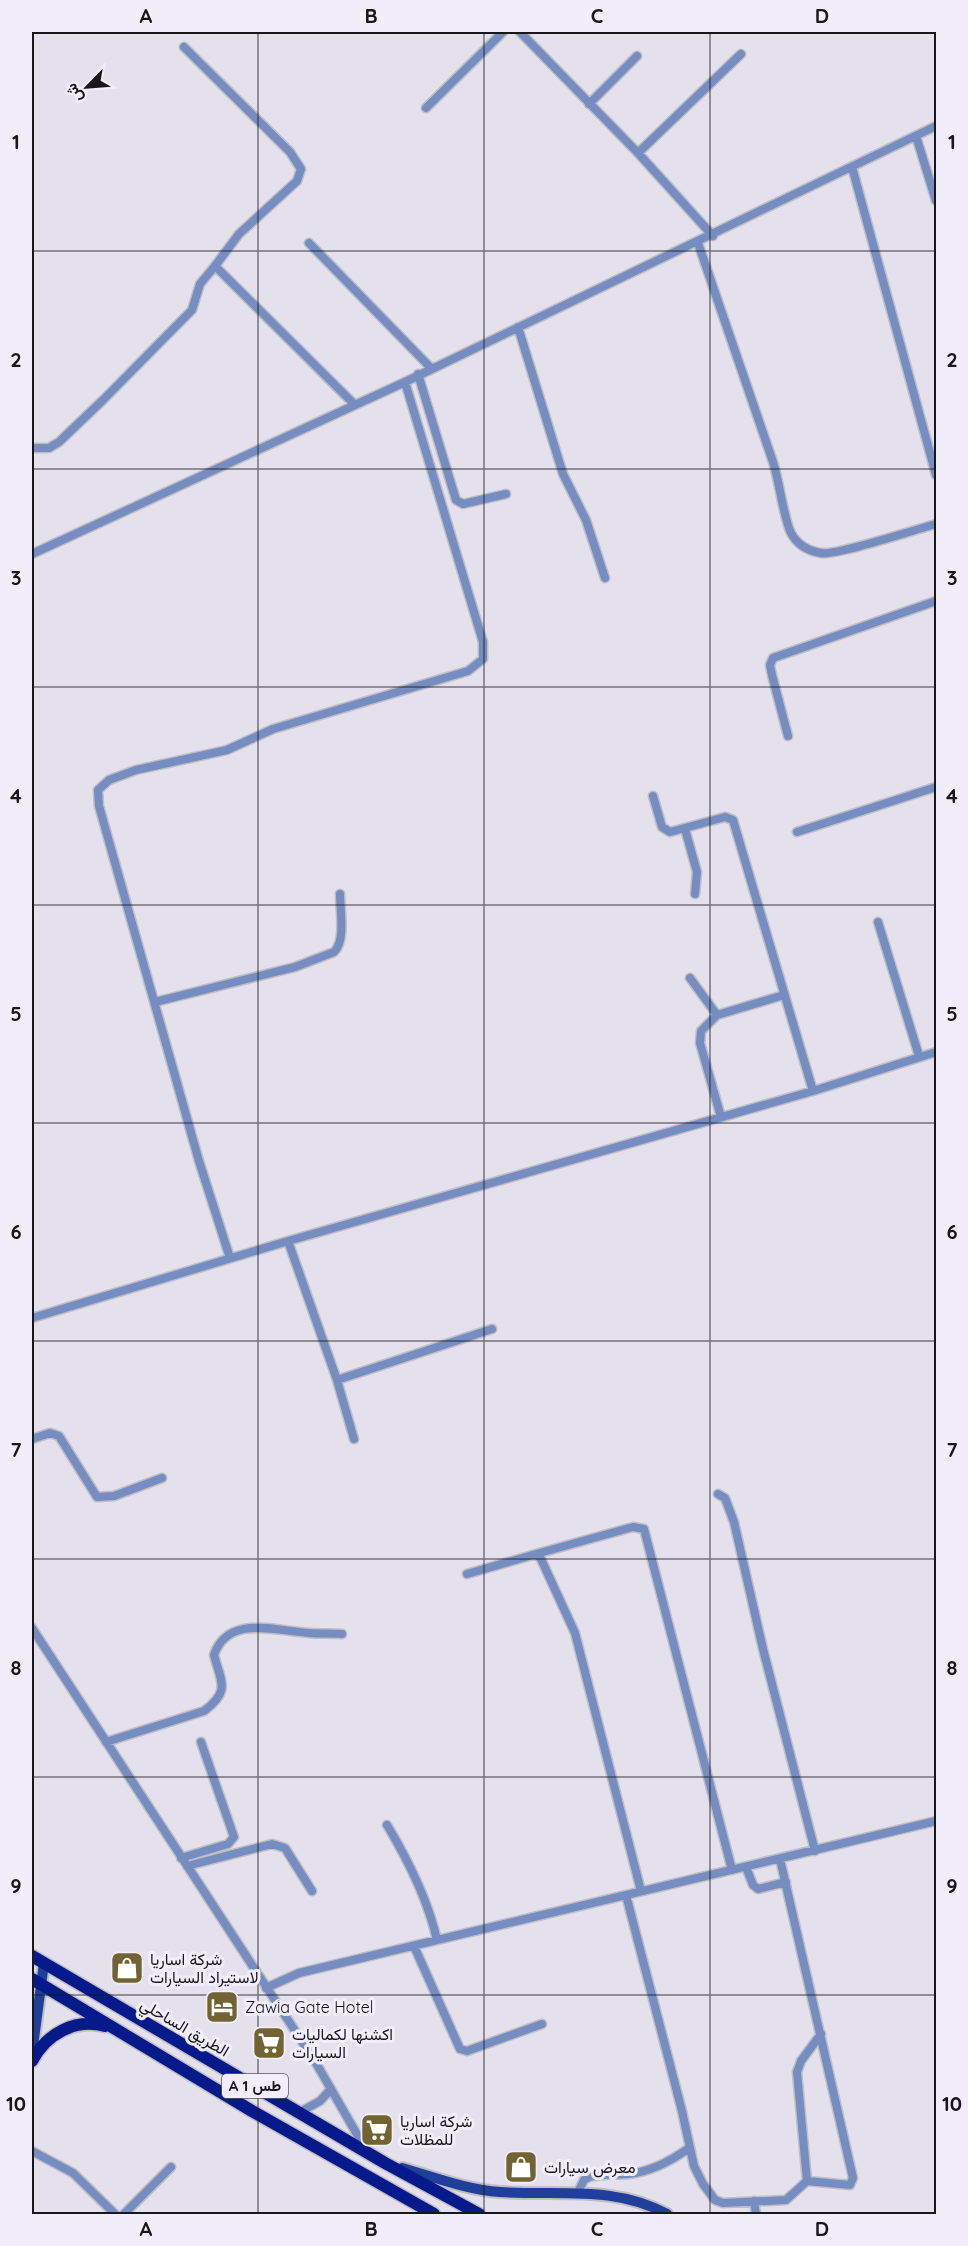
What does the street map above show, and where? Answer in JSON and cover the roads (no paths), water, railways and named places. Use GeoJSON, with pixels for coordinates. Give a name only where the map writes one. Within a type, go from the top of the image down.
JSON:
{"type":"FeatureCollection","features":[{"type":"Feature","properties":{"kind":"highway","name":"الطريق الساحلي"},"geometry":{"type":"LineString","coordinates":[[32,1956],[385,2163],[478,2214]]}},
{"type":"Feature","properties":{"kind":"highway","name":"A 1 طس"},"geometry":{"type":"LineString","coordinates":[[36,1983],[434,2214]]}},
{"type":"Feature","properties":{"kind":"highway"},"geometry":{"type":"LineString","coordinates":[[32,2061],[44,2043],[64,2029],[88,2024],[112,2028]]}},
{"type":"Feature","properties":{"kind":"main road"},"geometry":{"type":"LineString","coordinates":[[32,2054],[36,1983],[44,1964]]}},
{"type":"Feature","properties":{"kind":"main road"},"geometry":{"type":"LineString","coordinates":[[385,2163],[486,2190],[579,2192],[633,2200],[667,2214]]}},
{"type":"Feature","properties":{"kind":"street"},"geometry":{"type":"LineString","coordinates":[[426,108],[503,32]]}},
{"type":"Feature","properties":{"kind":"street"},"geometry":{"type":"LineString","coordinates":[[520,32],[638,153],[713,236]]}},
{"type":"Feature","properties":{"kind":"street"},"geometry":{"type":"LineString","coordinates":[[32,448],[49,448],[59,442],[192,310],[200,284],[239,234],[297,181],[302,169],[290,152],[184,47]]}},
{"type":"Feature","properties":{"kind":"street"},"geometry":{"type":"LineString","coordinates":[[638,153],[741,54]]}},
{"type":"Feature","properties":{"kind":"street"},"geometry":{"type":"LineString","coordinates":[[589,104],[637,56]]}},
{"type":"Feature","properties":{"kind":"street"},"geometry":{"type":"LineString","coordinates":[[32,554],[131,506],[405,382],[713,236],[936,126]]}},
{"type":"Feature","properties":{"kind":"street"},"geometry":{"type":"LineString","coordinates":[[916,136],[936,201]]}},
{"type":"Feature","properties":{"kind":"street"},"geometry":{"type":"LineString","coordinates":[[852,167],[936,475]]}},
{"type":"Feature","properties":{"kind":"street"},"geometry":{"type":"LineString","coordinates":[[309,243],[431,368]]}},
{"type":"Feature","properties":{"kind":"street"},"geometry":{"type":"LineString","coordinates":[[698,243],[774,462],[788,528],[793,537],[801,545],[823,554],[936,524]]}},
{"type":"Feature","properties":{"kind":"street"},"geometry":{"type":"LineString","coordinates":[[215,266],[355,405]]}},
{"type":"Feature","properties":{"kind":"street"},"geometry":{"type":"LineString","coordinates":[[518,327],[563,474],[586,520],[605,578]]}},
{"type":"Feature","properties":{"kind":"street"},"geometry":{"type":"LineString","coordinates":[[418,374],[456,500],[463,504],[506,494]]}},
{"type":"Feature","properties":{"kind":"street"},"geometry":{"type":"LineString","coordinates":[[230,1258],[199,1161],[99,806],[100,786],[136,770],[227,750],[273,729],[468,671],[483,660],[483,642],[405,382]]}},
{"type":"Feature","properties":{"kind":"street"},"geometry":{"type":"LineString","coordinates":[[788,736],[770,666],[773,658],[936,601]]}},
{"type":"Feature","properties":{"kind":"street"},"geometry":{"type":"LineString","coordinates":[[797,832],[936,787]]}},
{"type":"Feature","properties":{"kind":"street"},"geometry":{"type":"LineString","coordinates":[[653,796],[665,831],[675,832],[725,817],[733,820],[813,1091]]}},
{"type":"Feature","properties":{"kind":"street"},"geometry":{"type":"LineString","coordinates":[[685,829],[697,872],[695,894]]}},
{"type":"Feature","properties":{"kind":"street"},"geometry":{"type":"LineString","coordinates":[[154,1002],[295,967],[334,952],[339,948],[340,894]]}},
{"type":"Feature","properties":{"kind":"street"},"geometry":{"type":"LineString","coordinates":[[878,922],[919,1056]]}},
{"type":"Feature","properties":{"kind":"street"},"geometry":{"type":"LineString","coordinates":[[690,978],[717,1015]]}},
{"type":"Feature","properties":{"kind":"street"},"geometry":{"type":"LineString","coordinates":[[721,1117],[700,1036],[701,1031],[717,1015],[784,996]]}},
{"type":"Feature","properties":{"kind":"street"},"geometry":{"type":"LineString","coordinates":[[32,1316],[813,1091],[936,1052]]}},
{"type":"Feature","properties":{"kind":"street"},"geometry":{"type":"LineString","coordinates":[[288,1241],[337,1380],[354,1439]]}},
{"type":"Feature","properties":{"kind":"street"},"geometry":{"type":"LineString","coordinates":[[337,1380],[492,1329]]}},
{"type":"Feature","properties":{"kind":"street"},"geometry":{"type":"LineString","coordinates":[[32,1439],[50,1433],[59,1436],[97,1497],[114,1496],[162,1478]]}},
{"type":"Feature","properties":{"kind":"street"},"geometry":{"type":"LineString","coordinates":[[717,1494],[725,1498],[734,1522],[763,1649],[815,1851]]}},
{"type":"Feature","properties":{"kind":"street"},"geometry":{"type":"LineString","coordinates":[[467,1574],[633,1527],[644,1529],[732,1870]]}},
{"type":"Feature","properties":{"kind":"street"},"geometry":{"type":"LineString","coordinates":[[536,1554],[556,1587],[575,1633],[641,1891]]}},
{"type":"Feature","properties":{"kind":"street"},"geometry":{"type":"LineString","coordinates":[[106,1742],[204,1711],[216,1702],[223,1681],[214,1655],[218,1644],[229,1635],[250,1627],[342,1634]]}},
{"type":"Feature","properties":{"kind":"street"},"geometry":{"type":"LineString","coordinates":[[32,1628],[331,2089],[366,2151]]}},
{"type":"Feature","properties":{"kind":"street"},"geometry":{"type":"LineString","coordinates":[[181,1858],[228,1844],[234,1837],[201,1742]]}},
{"type":"Feature","properties":{"kind":"street"},"geometry":{"type":"LineString","coordinates":[[266,1988],[299,1973],[936,1821]]}},
{"type":"Feature","properties":{"kind":"street"},"geometry":{"type":"LineString","coordinates":[[387,1825],[420,1891],[433,1922],[437,1940]]}},
{"type":"Feature","properties":{"kind":"street"},"geometry":{"type":"LineString","coordinates":[[187,1866],[272,1844],[280,1844],[285,1848],[312,1891]]}},
{"type":"Feature","properties":{"kind":"street"},"geometry":{"type":"LineString","coordinates":[[626,1895],[694,2166],[715,2200],[723,2203],[786,2200],[807,2181],[844,2186],[850,2185],[853,2178],[780,1859]]}},
{"type":"Feature","properties":{"kind":"street"},"geometry":{"type":"LineString","coordinates":[[746,1867],[753,1885],[758,1889],[786,1882]]}},
{"type":"Feature","properties":{"kind":"street"},"geometry":{"type":"LineString","coordinates":[[414,1946],[460,2049],[467,2051],[542,2024]]}},
{"type":"Feature","properties":{"kind":"street"},"geometry":{"type":"LineString","coordinates":[[807,2181],[798,2072],[801,2061],[821,2034]]}},
{"type":"Feature","properties":{"kind":"street"},"geometry":{"type":"LineString","coordinates":[[300,2112],[320,2101],[331,2089]]}},
{"type":"Feature","properties":{"kind":"street"},"geometry":{"type":"LineString","coordinates":[[579,2192],[584,2180],[589,2177],[631,2174],[656,2167],[675,2159],[689,2148]]}},
{"type":"Feature","properties":{"kind":"street"},"geometry":{"type":"LineString","coordinates":[[32,2151],[73,2173],[115,2214]]}},
{"type":"Feature","properties":{"kind":"street"},"geometry":{"type":"LineString","coordinates":[[124,2214],[171,2167]]}},
{"type":"Feature","properties":{"kind":"street"},"geometry":{"type":"LineString","coordinates":[[754,2201],[756,2214]]}},
{"type":"Feature","properties":{"kind":"place","name":"شركة اساريا لاستيراد السيارات"},"geometry":{"type":"Point","coordinates":[127,1968]}},
{"type":"Feature","properties":{"kind":"place","name":"Zawia Gate Hotel"},"geometry":{"type":"Point","coordinates":[222,2007]}},
{"type":"Feature","properties":{"kind":"place","name":"اكشنها لكماليات السيارات"},"geometry":{"type":"Point","coordinates":[269,2043]}},
{"type":"Feature","properties":{"kind":"place","name":"شركة اساريا للمظلات"},"geometry":{"type":"Point","coordinates":[377,2130]}},
{"type":"Feature","properties":{"kind":"place","name":"معرض سيارات"},"geometry":{"type":"Point","coordinates":[521,2167]}}]}
